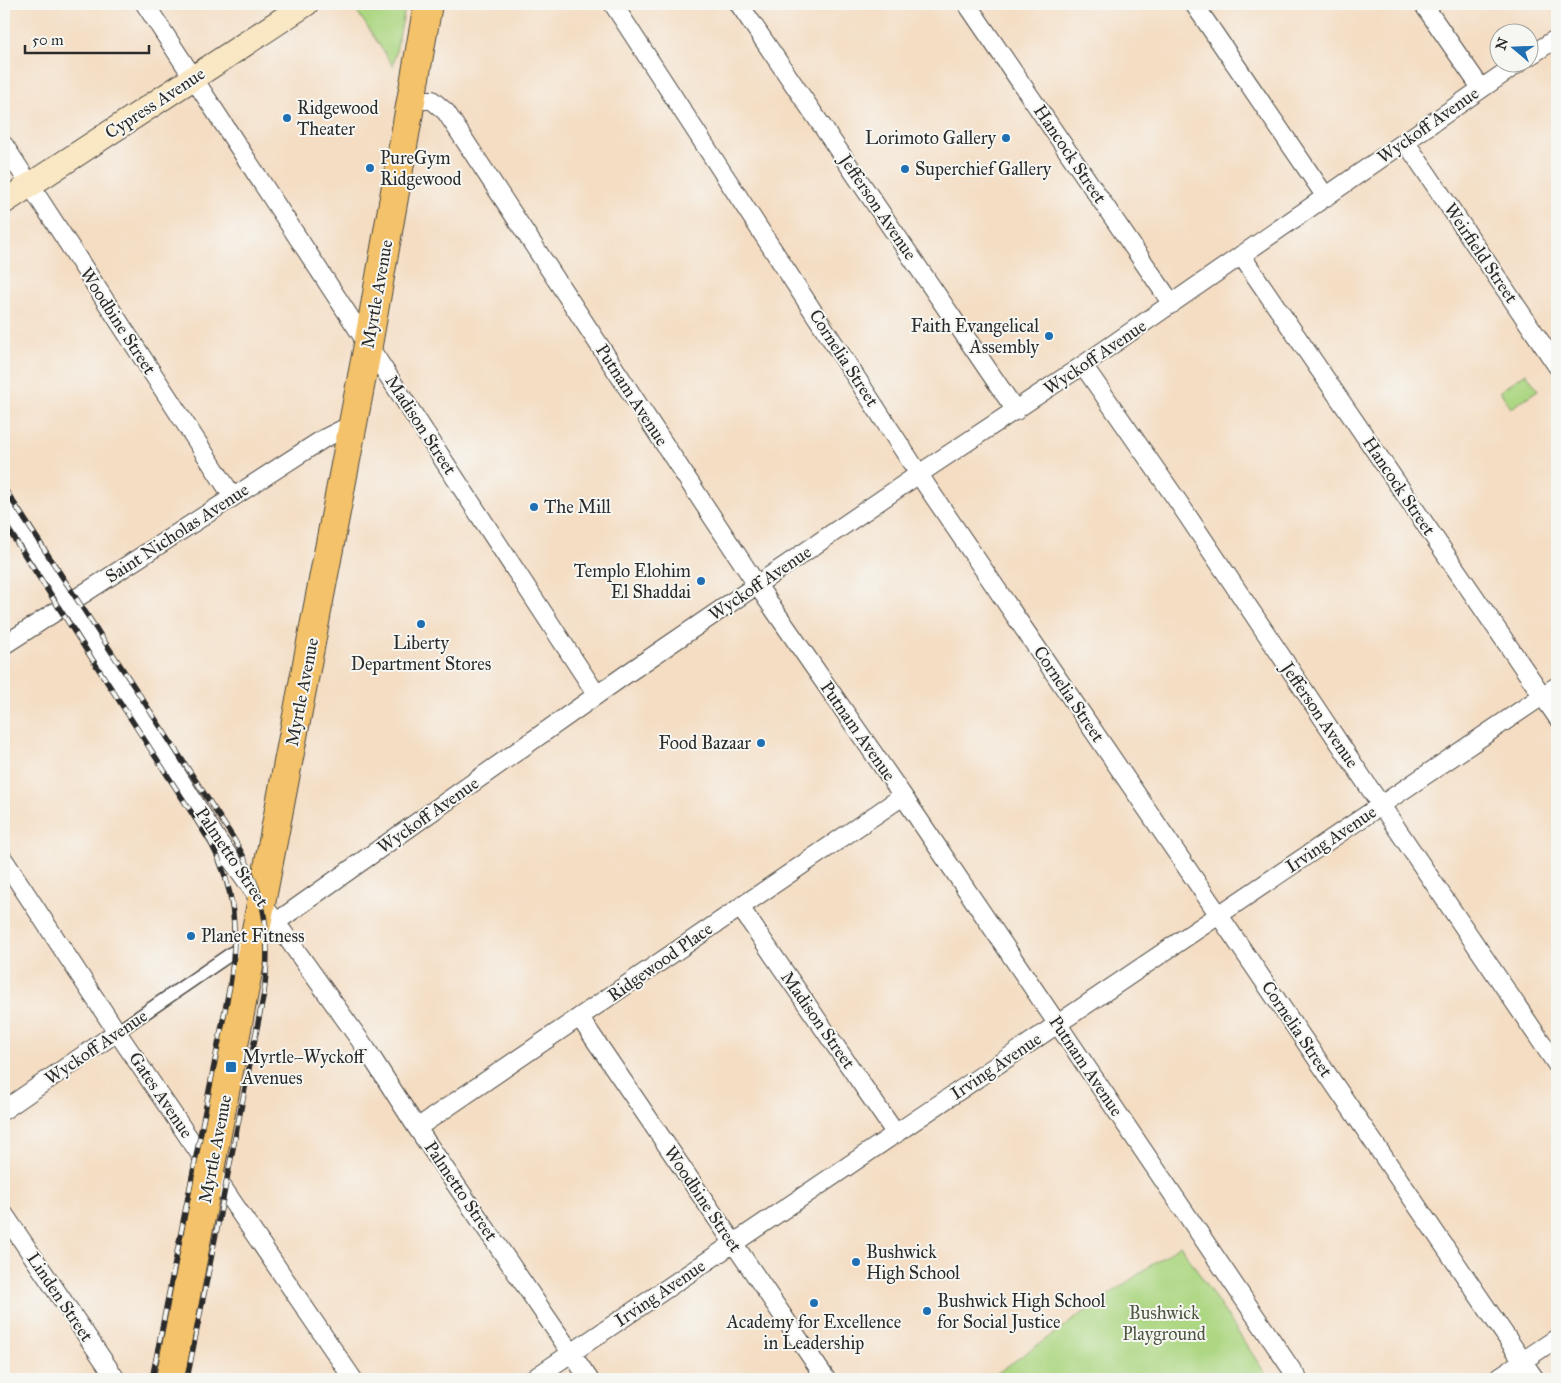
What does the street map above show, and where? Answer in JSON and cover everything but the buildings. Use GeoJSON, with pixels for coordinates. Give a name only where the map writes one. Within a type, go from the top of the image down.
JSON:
{"type":"FeatureCollection","features":[{"type":"Feature","properties":{"kind":"main road","name":"Cypress Avenue"},"geometry":{"type":"LineString","coordinates":[[4,202],[306,4]]}},
{"type":"Feature","properties":{"kind":"main road","name":"Myrtle Avenue"},"geometry":{"type":"LineString","coordinates":[[170,1379],[211,1169],[265,920],[428,4]]}},
{"type":"Feature","properties":{"kind":"street","name":"Madison Street"},"geometry":{"type":"LineString","coordinates":[[145,4],[597,695]]}},
{"type":"Feature","properties":{"kind":"street","name":"Cornelia Street"},"geometry":{"type":"LineString","coordinates":[[612,4],[919,474],[1535,1379]]}},
{"type":"Feature","properties":{"kind":"street","name":"Jefferson Avenue"},"geometry":{"type":"LineString","coordinates":[[739,4],[1016,411]]}},
{"type":"Feature","properties":{"kind":"street","name":"Hancock Street"},"geometry":{"type":"LineString","coordinates":[[967,4],[1172,304]]}},
{"type":"Feature","properties":{"kind":"street"},"geometry":{"type":"LineString","coordinates":[[1194,4],[1326,197]]}},
{"type":"Feature","properties":{"kind":"street"},"geometry":{"type":"LineString","coordinates":[[1423,4],[1481,88]]}},
{"type":"Feature","properties":{"kind":"street"},"geometry":{"type":"LineString","coordinates":[[1538,50],[1557,38]]}},
{"type":"Feature","properties":{"kind":"street","name":"Wyckoff Avenue"},"geometry":{"type":"LineString","coordinates":[[4,1110],[117,1032],[265,920],[919,474],[1083,366],[1505,72]]}},
{"type":"Feature","properties":{"kind":"street","name":"Putnam Avenue"},"geometry":{"type":"LineString","coordinates":[[411,100],[432,100],[446,112],[757,585],[903,796],[1298,1379]]}},
{"type":"Feature","properties":{"kind":"street","name":"Weirfield Street"},"geometry":{"type":"LineString","coordinates":[[1405,140],[1557,366]]}},
{"type":"Feature","properties":{"kind":"street","name":"Woodbine Street"},"geometry":{"type":"LineString","coordinates":[[4,145],[233,497]]}},
{"type":"Feature","properties":{"kind":"street","name":"Hancock Street"},"geometry":{"type":"LineString","coordinates":[[1242,255],[1550,691],[1557,717]]}},
{"type":"Feature","properties":{"kind":"street","name":"Jefferson Avenue"},"geometry":{"type":"LineString","coordinates":[[1083,366],[1179,504],[1557,1064]]}},
{"type":"Feature","properties":{"kind":"street","name":"Saint Nicholas Avenue"},"geometry":{"type":"LineString","coordinates":[[4,645],[323,439],[353,424]]}},
{"type":"Feature","properties":{"kind":"street","name":"Palmetto Street"},"geometry":{"type":"LineString","coordinates":[[4,501],[70,602],[265,920],[367,1050],[417,1128],[589,1379]]}},
{"type":"Feature","properties":{"kind":"street","name":"Irving Avenue"},"geometry":{"type":"LineString","coordinates":[[534,1379],[1550,691]]}},
{"type":"Feature","properties":{"kind":"street","name":"Ridgewood Place"},"geometry":{"type":"LineString","coordinates":[[417,1128],[903,796]]}},
{"type":"Feature","properties":{"kind":"street","name":"Gates Avenue"},"geometry":{"type":"LineString","coordinates":[[4,860],[117,1032],[353,1379]]}},
{"type":"Feature","properties":{"kind":"street","name":"Madison Street"},"geometry":{"type":"LineString","coordinates":[[740,907],[896,1134]]}},
{"type":"Feature","properties":{"kind":"street","name":"Woodbine Street"},"geometry":{"type":"LineString","coordinates":[[580,1018],[826,1379]]}},
{"type":"Feature","properties":{"kind":"street","name":"Linden Street"},"geometry":{"type":"LineString","coordinates":[[4,1214],[116,1379]]}},
{"type":"Feature","properties":{"kind":"street"},"geometry":{"type":"LineString","coordinates":[[1496,1379],[1557,1338]]}},
{"type":"Feature","properties":{"kind":"green space"},"geometry":{"type":"Polygon","coordinates":[[[406,4],[393,66],[353,5],[406,4]]]}},
{"type":"Feature","properties":{"kind":"green space"},"geometry":{"type":"Polygon","coordinates":[[[1526,373],[1538,390],[1511,408],[1500,391],[1526,373]]]}},
{"type":"Feature","properties":{"kind":"green space","name":"Bushwick Playground"},"geometry":{"type":"Polygon","coordinates":[[[1180,1245],[1269,1379],[989,1379],[1180,1245]]]}},
{"type":"Feature","properties":{"kind":"railway"},"geometry":{"type":"LineString","coordinates":[[4,488],[232,836],[252,875],[263,911],[267,950],[264,993],[187,1379]]}},
{"type":"Feature","properties":{"kind":"railway"},"geometry":{"type":"LineString","coordinates":[[4,523],[210,841],[225,876],[233,911],[234,947],[230,985],[152,1379]]}},
{"type":"Feature","properties":{"kind":"place","name":"Ridgewood Theater"},"geometry":{"type":"Point","coordinates":[287,118]}},
{"type":"Feature","properties":{"kind":"place","name":"Lorimoto Gallery"},"geometry":{"type":"Point","coordinates":[1006,138]}},
{"type":"Feature","properties":{"kind":"place","name":"PureGym Ridgewood"},"geometry":{"type":"Point","coordinates":[370,168]}},
{"type":"Feature","properties":{"kind":"place","name":"Superchief Gallery"},"geometry":{"type":"Point","coordinates":[905,169]}},
{"type":"Feature","properties":{"kind":"place","name":"Faith Evangelical Assembly"},"geometry":{"type":"Point","coordinates":[1049,336]}},
{"type":"Feature","properties":{"kind":"place","name":"The Mill"},"geometry":{"type":"Point","coordinates":[534,507]}},
{"type":"Feature","properties":{"kind":"place","name":"Templo Elohim El Shaddai"},"geometry":{"type":"Point","coordinates":[701,581]}},
{"type":"Feature","properties":{"kind":"place","name":"Liberty Department Stores"},"geometry":{"type":"Point","coordinates":[421,624]}},
{"type":"Feature","properties":{"kind":"place","name":"Food Bazaar"},"geometry":{"type":"Point","coordinates":[761,743]}},
{"type":"Feature","properties":{"kind":"place","name":"Planet Fitness"},"geometry":{"type":"Point","coordinates":[191,936]}},
{"type":"Feature","properties":{"kind":"place","name":"Myrtle–Wyckoff Avenues"},"geometry":{"type":"Point","coordinates":[231,1067]}},
{"type":"Feature","properties":{"kind":"place","name":"Bushwick High School"},"geometry":{"type":"Point","coordinates":[856,1262]}},
{"type":"Feature","properties":{"kind":"place","name":"Academy for Excellence in Leadership"},"geometry":{"type":"Point","coordinates":[814,1303]}},
{"type":"Feature","properties":{"kind":"place","name":"Bushwick High School for Social Justice"},"geometry":{"type":"Point","coordinates":[927,1311]}}]}
